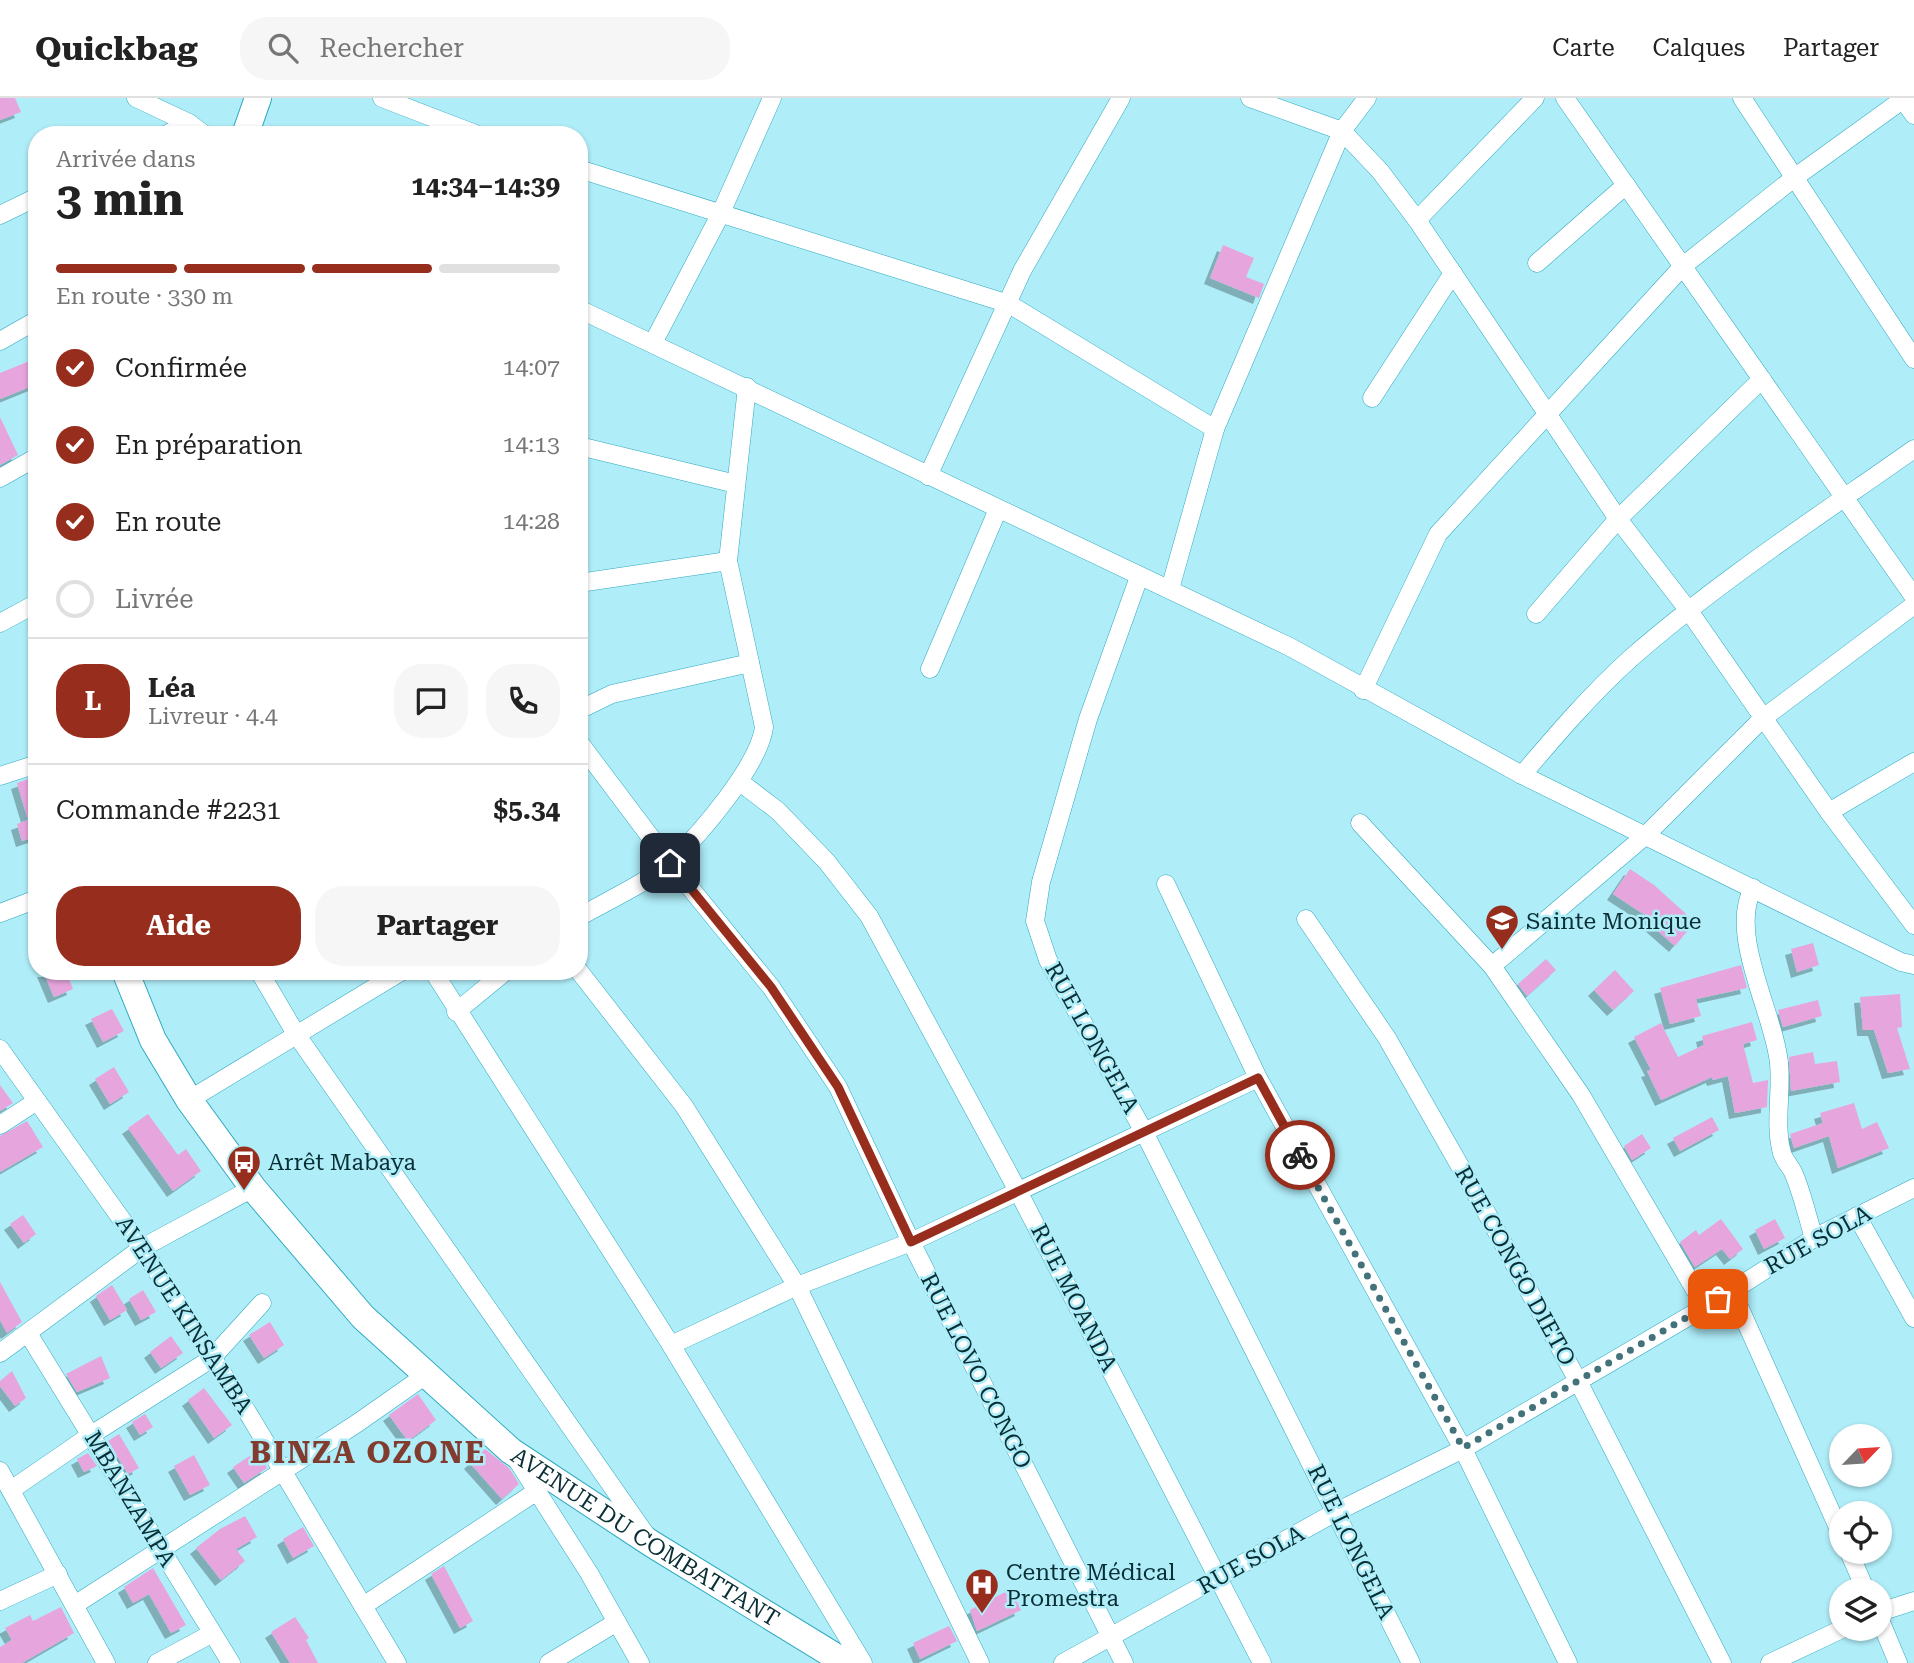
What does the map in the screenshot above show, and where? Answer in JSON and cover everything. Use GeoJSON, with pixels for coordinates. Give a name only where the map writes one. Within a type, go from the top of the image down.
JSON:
{"type":"FeatureCollection","features":[{"type":"Feature","properties":{"kind":"street"},"geometry":{"type":"LineString","coordinates":[[136,98],[193,126]]}},
{"type":"Feature","properties":{"kind":"street"},"geometry":{"type":"LineString","coordinates":[[248,126],[258,98]]}},
{"type":"Feature","properties":{"kind":"street"},"geometry":{"type":"LineString","coordinates":[[382,98],[455,126]]}},
{"type":"Feature","properties":{"kind":"street"},"geometry":{"type":"LineString","coordinates":[[653,343],[720,215],[772,98]]}},
{"type":"Feature","properties":{"kind":"street"},"geometry":{"type":"LineString","coordinates":[[928,476],[1051,215],[1121,98]]}},
{"type":"Feature","properties":{"kind":"street"},"geometry":{"type":"LineString","coordinates":[[1250,98],[1342,131],[1380,171],[1417,220],[1618,519],[1689,611],[1762,719],[1914,925]]}},
{"type":"Feature","properties":{"kind":"street"},"geometry":{"type":"LineString","coordinates":[[1170,589],[1215,429],[1342,131],[1367,98]]}},
{"type":"Feature","properties":{"kind":"street"},"geometry":{"type":"LineString","coordinates":[[1417,220],[1535,98]]}},
{"type":"Feature","properties":{"kind":"street"},"geometry":{"type":"LineString","coordinates":[[1565,98],[1914,597]]}},
{"type":"Feature","properties":{"kind":"street"},"geometry":{"type":"LineString","coordinates":[[1742,98],[1914,359]]}},
{"type":"Feature","properties":{"kind":"street"},"geometry":{"type":"LineString","coordinates":[[1363,690],[1438,534],[1683,266],[1794,178],[1904,98],[1914,115]]}},
{"type":"Feature","properties":{"kind":"street"},"geometry":{"type":"LineString","coordinates":[[183,126],[189,123]]}},
{"type":"Feature","properties":{"kind":"street"},"geometry":{"type":"LineString","coordinates":[[588,172],[1009,304],[1215,429]]}},
{"type":"Feature","properties":{"kind":"street"},"geometry":{"type":"LineString","coordinates":[[1537,263],[1626,185]]}},
{"type":"Feature","properties":{"kind":"street"},"geometry":{"type":"LineString","coordinates":[[0,215],[28,201]]}},
{"type":"Feature","properties":{"kind":"street"},"geometry":{"type":"LineString","coordinates":[[1372,398],[1453,273]]}},
{"type":"Feature","properties":{"kind":"street"},"geometry":{"type":"LineString","coordinates":[[588,313],[1139,577],[1170,589],[1290,648],[1522,775],[1901,962],[1914,965]]}},
{"type":"Feature","properties":{"kind":"street"},"geometry":{"type":"LineString","coordinates":[[0,341],[28,325]]}},
{"type":"Feature","properties":{"kind":"street"},"geometry":{"type":"LineString","coordinates":[[1536,614],[1618,519],[1762,379]]}},
{"type":"Feature","properties":{"kind":"street"},"geometry":{"type":"LineString","coordinates":[[588,912],[670,863],[740,782],[762,743],[764,727],[728,561],[747,387]]}},
{"type":"Feature","properties":{"kind":"street"},"geometry":{"type":"LineString","coordinates":[[588,448],[736,484]]}},
{"type":"Feature","properties":{"kind":"street"},"geometry":{"type":"LineString","coordinates":[[1522,775],[1615,674],[1689,611],[1914,449]]}},
{"type":"Feature","properties":{"kind":"street"},"geometry":{"type":"LineString","coordinates":[[0,478],[28,462]]}},
{"type":"Feature","properties":{"kind":"street"},"geometry":{"type":"LineString","coordinates":[[930,669],[998,509]]}},
{"type":"Feature","properties":{"kind":"street"},"geometry":{"type":"LineString","coordinates":[[588,582],[728,561]]}},
{"type":"Feature","properties":{"kind":"street","name":"RUE LONGELA"},"geometry":{"type":"LineString","coordinates":[[1139,577],[1088,719],[1041,882],[1035,921],[1048,960],[1143,1130],[1410,1663]]}},
{"type":"Feature","properties":{"kind":"street"},"geometry":{"type":"LineString","coordinates":[[1492,966],[1646,835],[1762,719],[1914,605]]}},
{"type":"Feature","properties":{"kind":"street"},"geometry":{"type":"LineString","coordinates":[[0,623],[28,608]]}},
{"type":"Feature","properties":{"kind":"street"},"geometry":{"type":"LineString","coordinates":[[588,705],[612,694],[750,663]]}},
{"type":"Feature","properties":{"kind":"street","name":"RUE LOVO CONGO"},"geometry":{"type":"LineString","coordinates":[[588,754],[670,863],[771,987],[838,1087],[911,1242],[1124,1663]]}},
{"type":"Feature","properties":{"kind":"street"},"geometry":{"type":"LineString","coordinates":[[1829,812],[1914,762]]}},
{"type":"Feature","properties":{"kind":"street"},"geometry":{"type":"LineString","coordinates":[[0,776],[28,767]]}},
{"type":"Feature","properties":{"kind":"street","name":"RUE MOANDA"},"geometry":{"type":"LineString","coordinates":[[740,782],[778,811],[827,862],[869,916],[1018,1191],[1262,1663]]}},
{"type":"Feature","properties":{"kind":"street"},"geometry":{"type":"LineString","coordinates":[[1360,823],[1492,966],[1581,1095],[1705,1307]]}},
{"type":"Feature","properties":{"kind":"street"},"geometry":{"type":"LineString","coordinates":[[1166,884],[1258,1078],[1463,1448],[1567,1663]]}},
{"type":"Feature","properties":{"kind":"street"},"geometry":{"type":"LineString","coordinates":[[1753,888],[1744,905],[1754,970],[1774,1034],[1779,1065],[1778,1098],[1782,1154],[1793,1172],[1814,1238]]}},
{"type":"Feature","properties":{"kind":"street"},"geometry":{"type":"LineString","coordinates":[[0,913],[28,902]]}},
{"type":"Feature","properties":{"kind":"street","name":"RUE CONGO DIETO"},"geometry":{"type":"LineString","coordinates":[[1306,919],[1387,1038],[1578,1381],[1722,1663]]}},
{"type":"Feature","properties":{"kind":"street","name":"AVENUE DU COMBATTANT"},"geometry":{"type":"LineString","coordinates":[[129,980],[153,1040],[189,1100],[253,1188],[363,1317],[512,1451],[652,1544],[846,1663]]}},
{"type":"Feature","properties":{"kind":"street"},"geometry":{"type":"LineString","coordinates":[[264,980],[296,1034],[652,1544]]}},
{"type":"Feature","properties":{"kind":"street"},"geometry":{"type":"LineString","coordinates":[[189,1100],[387,980]]}},
{"type":"Feature","properties":{"kind":"street"},"geometry":{"type":"LineString","coordinates":[[438,980],[671,1345],[863,1663]]}},
{"type":"Feature","properties":{"kind":"street"},"geometry":{"type":"LineString","coordinates":[[456,1012],[495,980]]}},
{"type":"Feature","properties":{"kind":"street"},"geometry":{"type":"LineString","coordinates":[[586,980],[684,1106],[797,1286],[980,1663]]}},
{"type":"Feature","properties":{"kind":"street","name":"AVENUE KINSAMBA"},"geometry":{"type":"LineString","coordinates":[[0,1049],[142,1248],[282,1471],[397,1663]]}},
{"type":"Feature","properties":{"kind":"street"},"geometry":{"type":"LineString","coordinates":[[671,1345],[797,1286],[911,1242],[1143,1130],[1258,1078]]}},
{"type":"Feature","properties":{"kind":"street"},"geometry":{"type":"LineString","coordinates":[[0,1125],[37,1101]]}},
{"type":"Feature","properties":{"kind":"street"},"geometry":{"type":"LineString","coordinates":[[0,1353],[29,1335],[142,1248],[253,1188]]}},
{"type":"Feature","properties":{"kind":"street","name":"RUE SOLA"},"geometry":{"type":"LineString","coordinates":[[1063,1663],[1336,1513],[1463,1448],[1732,1291],[1814,1238],[1914,1188]]}},
{"type":"Feature","properties":{"kind":"street"},"geometry":{"type":"LineString","coordinates":[[1857,1216],[1914,1318]]}},
{"type":"Feature","properties":{"kind":"street"},"geometry":{"type":"LineString","coordinates":[[1732,1291],[1829,1507]]}},
{"type":"Feature","properties":{"kind":"street"},"geometry":{"type":"LineString","coordinates":[[11,1490],[90,1435],[211,1359],[262,1303]]}},
{"type":"Feature","properties":{"kind":"street","name":"MBANZAMPA"},"geometry":{"type":"LineString","coordinates":[[29,1335],[230,1663]]}},
{"type":"Feature","properties":{"kind":"street"},"geometry":{"type":"LineString","coordinates":[[76,1604],[426,1375]]}},
{"type":"Feature","properties":{"kind":"street"},"geometry":{"type":"LineString","coordinates":[[512,1451],[640,1663]]}},
{"type":"Feature","properties":{"kind":"street"},"geometry":{"type":"LineString","coordinates":[[0,1471],[107,1663]]}},
{"type":"Feature","properties":{"kind":"street"},"geometry":{"type":"LineString","coordinates":[[363,1606],[537,1491]]}},
{"type":"Feature","properties":{"kind":"street"},"geometry":{"type":"LineString","coordinates":[[0,1601],[58,1574]]}},
{"type":"Feature","properties":{"kind":"street"},"geometry":{"type":"LineString","coordinates":[[1892,1608],[1914,1601]]}},
{"type":"Feature","properties":{"kind":"street"},"geometry":{"type":"LineString","coordinates":[[548,1663],[617,1622]]}},
{"type":"Feature","properties":{"kind":"street"},"geometry":{"type":"LineString","coordinates":[[157,1663],[211,1634]]}},
{"type":"Feature","properties":{"kind":"street"},"geometry":{"type":"LineString","coordinates":[[1770,1663],[1829,1635]]}},
{"type":"Feature","properties":{"kind":"street"},"geometry":{"type":"LineString","coordinates":[[1889,1641],[1898,1663]]}},
{"type":"Feature","properties":{"kind":"building"},"geometry":{"type":"Polygon","coordinates":[[[0,98],[15,98],[21,112],[0,120],[0,98]]]}},
{"type":"Feature","properties":{"kind":"building"},"geometry":{"type":"Polygon","coordinates":[[[1223,245],[1254,258],[1246,277],[1264,284],[1259,298],[1210,278],[1223,245]]]}},
{"type":"Feature","properties":{"kind":"building"},"geometry":{"type":"Polygon","coordinates":[[[28,362],[28,388],[0,399],[0,373],[28,362]]]}},
{"type":"Feature","properties":{"kind":"building"},"geometry":{"type":"Polygon","coordinates":[[[0,417],[18,455],[0,465],[0,417]]]}},
{"type":"Feature","properties":{"kind":"building"},"geometry":{"type":"Polygon","coordinates":[[[28,779],[28,820],[17,783],[28,779]]]}},
{"type":"Feature","properties":{"kind":"building"},"geometry":{"type":"Polygon","coordinates":[[[28,820],[28,839],[22,841],[17,824],[28,820]]]}},
{"type":"Feature","properties":{"kind":"building"},"geometry":{"type":"Polygon","coordinates":[[[1630,869],[1654,885],[1695,922],[1675,946],[1651,925],[1654,921],[1613,894],[1630,869]]]}},
{"type":"Feature","properties":{"kind":"building"},"geometry":{"type":"Polygon","coordinates":[[[1813,943],[1819,965],[1797,972],[1791,949],[1813,943]]]}},
{"type":"Feature","properties":{"kind":"building"},"geometry":{"type":"Polygon","coordinates":[[[1546,959],[1556,970],[1527,996],[1518,984],[1546,959]]]}},
{"type":"Feature","properties":{"kind":"building"},"geometry":{"type":"Polygon","coordinates":[[[1741,965],[1747,988],[1696,999],[1701,1016],[1670,1024],[1660,988],[1741,965]]]}},
{"type":"Feature","properties":{"kind":"building"},"geometry":{"type":"Polygon","coordinates":[[[1615,970],[1634,991],[1613,1010],[1594,990],[1615,970]]]}},
{"type":"Feature","properties":{"kind":"building"},"geometry":{"type":"Polygon","coordinates":[[[47,980],[70,980],[73,989],[54,997],[47,980]]]}},
{"type":"Feature","properties":{"kind":"building"},"geometry":{"type":"Polygon","coordinates":[[[1900,994],[1902,1027],[1897,1028],[1910,1069],[1888,1073],[1874,1030],[1863,1030],[1860,997],[1900,994]]]}},
{"type":"Feature","properties":{"kind":"building"},"geometry":{"type":"Polygon","coordinates":[[[1818,1000],[1822,1016],[1783,1027],[1778,1010],[1818,1000]]]}},
{"type":"Feature","properties":{"kind":"building"},"geometry":{"type":"Polygon","coordinates":[[[112,1009],[124,1031],[103,1042],[91,1019],[112,1009]]]}},
{"type":"Feature","properties":{"kind":"building"},"geometry":{"type":"Polygon","coordinates":[[[1752,1022],[1757,1040],[1743,1044],[1753,1083],[1768,1080],[1767,1107],[1735,1113],[1728,1076],[1713,1080],[1712,1077],[1661,1100],[1647,1071],[1651,1070],[1634,1037],[1661,1023],[1678,1057],[1704,1045],[1702,1036],[1752,1022]]]}},
{"type":"Feature","properties":{"kind":"building"},"geometry":{"type":"Polygon","coordinates":[[[1813,1052],[1815,1064],[1837,1061],[1840,1082],[1791,1091],[1789,1057],[1813,1052]]]}},
{"type":"Feature","properties":{"kind":"building"},"geometry":{"type":"Polygon","coordinates":[[[114,1067],[129,1092],[110,1104],[95,1079],[114,1067]]]}},
{"type":"Feature","properties":{"kind":"building"},"geometry":{"type":"Polygon","coordinates":[[[0,1085],[13,1103],[0,1111],[0,1085]]]}},
{"type":"Feature","properties":{"kind":"building"},"geometry":{"type":"Polygon","coordinates":[[[1854,1103],[1862,1129],[1877,1122],[1889,1148],[1838,1168],[1829,1136],[1794,1148],[1790,1134],[1823,1123],[1820,1113],[1854,1103]]]}},
{"type":"Feature","properties":{"kind":"building"},"geometry":{"type":"Polygon","coordinates":[[[148,1114],[178,1155],[186,1149],[201,1171],[173,1191],[128,1128],[148,1114]]]}},
{"type":"Feature","properties":{"kind":"building"},"geometry":{"type":"Polygon","coordinates":[[[1712,1117],[1719,1130],[1680,1151],[1673,1138],[1712,1117]]]}},
{"type":"Feature","properties":{"kind":"building"},"geometry":{"type":"Polygon","coordinates":[[[27,1121],[43,1147],[0,1172],[0,1136],[27,1121]]]}},
{"type":"Feature","properties":{"kind":"building"},"geometry":{"type":"Polygon","coordinates":[[[1642,1134],[1651,1148],[1632,1160],[1624,1146],[1642,1134]]]}},
{"type":"Feature","properties":{"kind":"building"},"geometry":{"type":"Polygon","coordinates":[[[23,1215],[36,1234],[24,1243],[10,1224],[23,1215]]]}},
{"type":"Feature","properties":{"kind":"building"},"geometry":{"type":"Polygon","coordinates":[[[1721,1219],[1743,1249],[1730,1259],[1722,1249],[1695,1267],[1680,1242],[1696,1230],[1699,1235],[1721,1219]]]}},
{"type":"Feature","properties":{"kind":"building"},"geometry":{"type":"Polygon","coordinates":[[[1775,1219],[1785,1238],[1764,1249],[1755,1230],[1775,1219]]]}},
{"type":"Feature","properties":{"kind":"building"},"geometry":{"type":"Polygon","coordinates":[[[0,1282],[22,1322],[7,1333],[0,1320],[0,1282]]]}},
{"type":"Feature","properties":{"kind":"building"},"geometry":{"type":"Polygon","coordinates":[[[112,1285],[127,1310],[110,1320],[96,1296],[112,1285]]]}},
{"type":"Feature","properties":{"kind":"building"},"geometry":{"type":"Polygon","coordinates":[[[143,1290],[156,1312],[141,1320],[129,1299],[143,1290]]]}},
{"type":"Feature","properties":{"kind":"building"},"geometry":{"type":"Polygon","coordinates":[[[270,1322],[284,1345],[264,1358],[249,1335],[270,1322]]]}},
{"type":"Feature","properties":{"kind":"building"},"geometry":{"type":"Polygon","coordinates":[[[171,1336],[183,1353],[161,1368],[150,1352],[171,1336]]]}},
{"type":"Feature","properties":{"kind":"building"},"geometry":{"type":"Polygon","coordinates":[[[101,1356],[110,1378],[77,1392],[66,1374],[101,1356]]]}},
{"type":"Feature","properties":{"kind":"building"},"geometry":{"type":"Polygon","coordinates":[[[12,1371],[26,1398],[15,1406],[0,1386],[0,1381],[12,1371]]]}},
{"type":"Feature","properties":{"kind":"building"},"geometry":{"type":"Polygon","coordinates":[[[204,1388],[232,1425],[214,1438],[188,1400],[204,1388]]]}},
{"type":"Feature","properties":{"kind":"building"},"geometry":{"type":"Polygon","coordinates":[[[418,1394],[436,1420],[408,1441],[389,1415],[418,1394]]]}},
{"type":"Feature","properties":{"kind":"building"},"geometry":{"type":"Polygon","coordinates":[[[145,1414],[153,1427],[140,1435],[132,1422],[145,1414]]]}},
{"type":"Feature","properties":{"kind":"building"},"geometry":{"type":"Polygon","coordinates":[[[119,1434],[139,1468],[128,1474],[108,1441],[119,1434]]]}},
{"type":"Feature","properties":{"kind":"building"},"geometry":{"type":"Polygon","coordinates":[[[485,1449],[509,1468],[519,1484],[502,1499],[470,1463],[485,1449]]]}},
{"type":"Feature","properties":{"kind":"building"},"geometry":{"type":"Polygon","coordinates":[[[257,1451],[267,1468],[244,1483],[233,1467],[257,1451]]]}},
{"type":"Feature","properties":{"kind":"building"},"geometry":{"type":"Polygon","coordinates":[[[88,1453],[97,1466],[84,1472],[77,1459],[88,1453]]]}},
{"type":"Feature","properties":{"kind":"building"},"geometry":{"type":"Polygon","coordinates":[[[194,1455],[210,1485],[190,1495],[174,1466],[194,1455]]]}},
{"type":"Feature","properties":{"kind":"building"},"geometry":{"type":"Polygon","coordinates":[[[245,1516],[257,1537],[236,1549],[245,1561],[221,1580],[196,1548],[220,1529],[245,1516]]]}},
{"type":"Feature","properties":{"kind":"building"},"geometry":{"type":"Polygon","coordinates":[[[303,1527],[314,1546],[293,1558],[283,1539],[303,1527]]]}},
{"type":"Feature","properties":{"kind":"building"},"geometry":{"type":"Polygon","coordinates":[[[444,1566],[473,1621],[460,1628],[431,1574],[444,1566]]]}},
{"type":"Feature","properties":{"kind":"building"},"geometry":{"type":"Polygon","coordinates":[[[153,1568],[186,1625],[171,1633],[149,1594],[133,1603],[124,1587],[153,1568]]]}},
{"type":"Feature","properties":{"kind":"building"},"geometry":{"type":"Polygon","coordinates":[[[1011,1589],[1021,1610],[977,1631],[970,1610],[1011,1589]]]}},
{"type":"Feature","properties":{"kind":"building"},"geometry":{"type":"Polygon","coordinates":[[[61,1607],[74,1633],[22,1663],[0,1663],[0,1647],[12,1640],[5,1628],[30,1615],[33,1621],[61,1607]]]}},
{"type":"Feature","properties":{"kind":"building"},"geometry":{"type":"Polygon","coordinates":[[[295,1617],[309,1638],[306,1640],[318,1663],[290,1663],[271,1632],[295,1617]]]}},
{"type":"Feature","properties":{"kind":"building"},"geometry":{"type":"Polygon","coordinates":[[[949,1626],[957,1641],[920,1659],[913,1643],[949,1626]]]}},
{"type":"Feature","properties":{"kind":"way so far"},"geometry":{"type":"LineString","coordinates":[[1300,1155],[1463,1448],[1718,1299]]}},
{"type":"Feature","properties":{"kind":"place","name":"Sainte Monique"},"geometry":{"type":"Point","coordinates":[1502,951]}},
{"type":"Feature","properties":{"kind":"place","name":"Arrêt Mabaya"},"geometry":{"type":"Point","coordinates":[244,1192]}},
{"type":"Feature","properties":{"kind":"place","name":"Centre Médical Promestra"},"geometry":{"type":"Point","coordinates":[982,1615]}},
{"type":"Feature","properties":{"kind":"district","name":"BINZA OZONE"},"geometry":{"type":"Point","coordinates":[368,1452]}},
{"type":"Feature","properties":{"kind":"route"},"geometry":{"type":"LineString","coordinates":[[670,863],[771,987],[838,1087],[911,1242],[1143,1130],[1258,1078],[1300,1155]]}}]}
